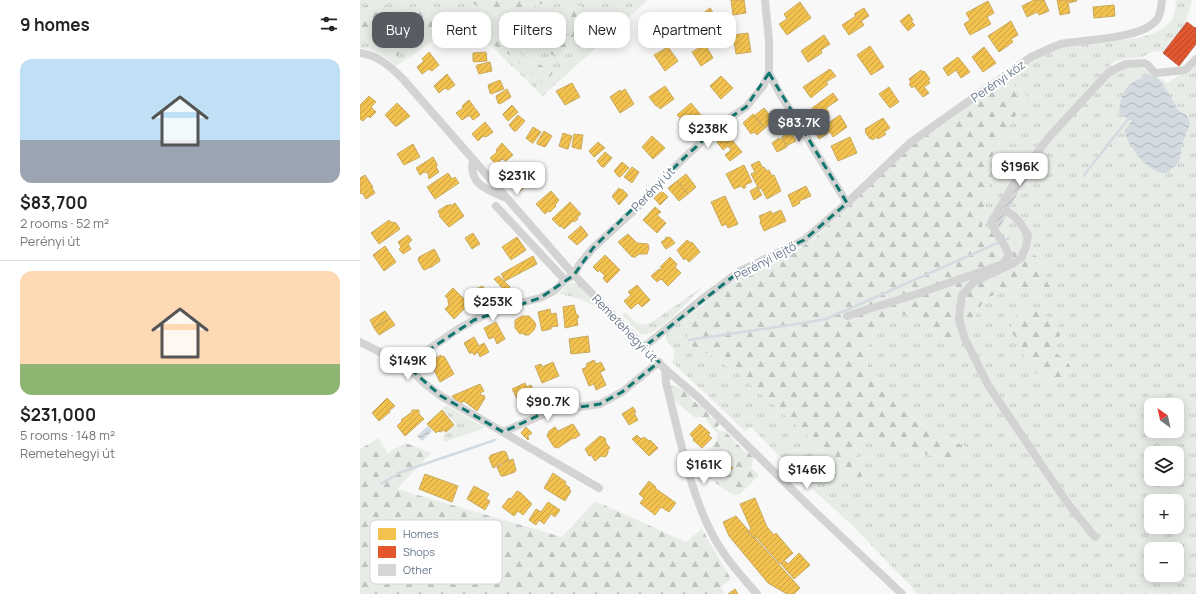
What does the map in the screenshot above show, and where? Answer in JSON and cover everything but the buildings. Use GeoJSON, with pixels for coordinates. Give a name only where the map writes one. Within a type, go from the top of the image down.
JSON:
{"type":"FeatureCollection","features":[{"type":"Feature","properties":{"kind":"street"},"geometry":{"type":"LineString","coordinates":[[765,0],[770,73],[780,94],[847,203]]}},
{"type":"Feature","properties":{"kind":"street","name":"Perényi köz"},"geometry":{"type":"LineString","coordinates":[[847,203],[911,142],[1031,57],[1053,46],[1123,35],[1147,28],[1157,19],[1162,0]]}},
{"type":"Feature","properties":{"kind":"street","name":"Remetehegyi út"},"geometry":{"type":"LineString","coordinates":[[361,54],[382,61],[395,71],[574,275],[665,369],[699,398],[812,509],[902,594]]}},
{"type":"Feature","properties":{"kind":"street"},"geometry":{"type":"LineString","coordinates":[[1008,263],[1008,249],[994,230],[991,223],[1016,180],[1050,136],[1108,73],[1126,64],[1144,63],[1157,73],[1184,70],[1196,59]]}},
{"type":"Feature","properties":{"kind":"street","name":"Perényi út"},"geometry":{"type":"LineString","coordinates":[[574,275],[579,265],[593,248],[643,202],[685,157],[722,123],[746,107],[763,86],[770,73]]}},
{"type":"Feature","properties":{"kind":"street"},"geometry":{"type":"LineString","coordinates":[[473,159],[471,167],[475,178],[482,187],[506,198]]}},
{"type":"Feature","properties":{"kind":"street","name":"Perényi lejtő"},"geometry":{"type":"LineString","coordinates":[[644,347],[701,300],[735,276],[804,240],[847,203]]}},
{"type":"Feature","properties":{"kind":"street"},"geometry":{"type":"LineString","coordinates":[[521,216],[496,206],[565,280]]}},
{"type":"Feature","properties":{"kind":"street"},"geometry":{"type":"LineString","coordinates":[[1007,212],[1011,213],[1023,226],[1028,235],[1026,247],[1021,258],[1008,263],[975,281],[962,295],[958,319],[965,339],[988,385],[1049,476],[1095,538]]}},
{"type":"Feature","properties":{"kind":"street"},"geometry":{"type":"LineString","coordinates":[[847,316],[1008,263]]}},
{"type":"Feature","properties":{"kind":"street"},"geometry":{"type":"LineString","coordinates":[[406,365],[458,329],[474,320],[501,308],[540,298],[554,291],[565,280],[574,275]]}},
{"type":"Feature","properties":{"kind":"street"},"geometry":{"type":"LineString","coordinates":[[360,342],[406,365],[424,383],[441,396],[599,488]]}},
{"type":"Feature","properties":{"kind":"street"},"geometry":{"type":"LineString","coordinates":[[504,432],[551,410],[600,404],[622,392],[659,362]]}},
{"type":"Feature","properties":{"kind":"street"},"geometry":{"type":"LineString","coordinates":[[665,369],[666,383],[691,480],[700,508],[715,540],[725,556],[757,594]]}},
{"type":"Feature","properties":{"kind":"highlighted area"},"geometry":{"type":"Polygon","coordinates":[[[769,73],[847,203],[804,240],[740,271],[644,347],[659,362],[622,392],[600,404],[546,412],[503,432],[441,396],[406,365],[474,320],[540,298],[574,275],[593,248],[685,157],[722,123],[746,107],[769,73]]]}},
{"type":"Feature","properties":{"kind":"green space"},"geometry":{"type":"Polygon","coordinates":[[[360,0],[648,0],[630,16],[630,12],[574,12],[574,48],[596,48],[543,96],[491,46],[491,12],[432,12],[432,42],[424,47],[424,12],[372,12],[372,48],[423,48],[396,66],[380,54],[371,50],[360,48],[360,0]]]}},
{"type":"Feature","properties":{"kind":"green space"},"geometry":{"type":"Polygon","coordinates":[[[465,0],[555,0],[534,6],[535,12],[499,12],[499,21],[491,15],[491,12],[487,12],[465,0]]]}},
{"type":"Feature","properties":{"kind":"green space"},"geometry":{"type":"Polygon","coordinates":[[[1176,0],[1192,0],[1186,22],[1163,52],[1154,51],[1142,57],[1114,62],[1109,66],[1138,65],[1168,83],[1196,63],[1196,594],[918,594],[853,526],[808,485],[751,427],[745,431],[672,362],[675,357],[673,354],[675,351],[666,340],[667,332],[685,319],[690,345],[710,355],[740,375],[807,435],[865,491],[854,438],[955,461],[965,447],[920,424],[883,391],[865,358],[876,324],[895,314],[917,316],[948,341],[969,333],[978,310],[986,298],[1011,288],[1050,287],[1036,256],[982,227],[992,172],[989,161],[1027,96],[1007,79],[1024,66],[1056,48],[1069,45],[1134,39],[1149,35],[1162,29],[1171,21],[1174,14],[1176,0]]]}},
{"type":"Feature","properties":{"kind":"green space"},"geometry":{"type":"Polygon","coordinates":[[[374,3],[394,9],[432,12],[432,35],[424,38],[424,12],[372,12],[372,41],[360,37],[360,8],[374,3]]]}},
{"type":"Feature","properties":{"kind":"green space"},"geometry":{"type":"Polygon","coordinates":[[[571,6],[583,6],[589,12],[574,12],[574,43],[566,52],[556,57],[540,48],[566,48],[566,37],[570,33],[566,27],[566,12],[571,6]]]}},
{"type":"Feature","properties":{"kind":"green space"},"geometry":{"type":"Polygon","coordinates":[[[491,29],[499,33],[499,48],[512,48],[553,72],[545,86],[513,57],[491,43],[491,29]]]}},
{"type":"Feature","properties":{"kind":"green space"},"geometry":{"type":"Polygon","coordinates":[[[384,48],[407,48],[397,56],[384,48]]]}},
{"type":"Feature","properties":{"kind":"green space"},"geometry":{"type":"Polygon","coordinates":[[[1007,79],[1027,96],[989,161],[992,172],[982,227],[1036,256],[1050,287],[1011,288],[986,298],[978,310],[969,333],[948,341],[917,316],[895,314],[876,324],[865,357],[883,391],[920,424],[965,447],[955,461],[854,438],[865,492],[807,435],[740,375],[710,355],[690,345],[685,319],[725,287],[748,273],[797,250],[816,237],[915,143],[1007,79]]]}},
{"type":"Feature","properties":{"kind":"green space"},"geometry":{"type":"Polygon","coordinates":[[[570,283],[577,283],[604,311],[577,298],[559,294],[566,285],[570,283]]]}},
{"type":"Feature","properties":{"kind":"green space"},"geometry":{"type":"Polygon","coordinates":[[[701,288],[667,322],[647,334],[638,332],[622,315],[625,312],[639,324],[650,323],[701,288]]]}},
{"type":"Feature","properties":{"kind":"green space"},"geometry":{"type":"Polygon","coordinates":[[[1028,308],[1035,310],[1041,315],[1050,317],[1058,323],[1060,334],[1056,346],[1057,354],[1067,362],[1072,370],[1072,373],[1067,378],[1052,381],[1034,372],[1024,355],[1020,341],[1012,334],[1011,327],[1014,319],[1020,312],[1028,308]]]}},
{"type":"Feature","properties":{"kind":"green space"},"geometry":{"type":"Polygon","coordinates":[[[670,386],[677,387],[687,393],[693,401],[706,410],[710,418],[714,418],[720,424],[716,428],[720,431],[726,432],[745,452],[748,452],[754,458],[751,468],[759,475],[740,494],[733,495],[707,477],[700,482],[698,481],[696,474],[704,472],[702,455],[715,444],[718,433],[711,427],[706,418],[694,417],[676,402],[671,393],[670,386]]]}},
{"type":"Feature","properties":{"kind":"green space"},"geometry":{"type":"Polygon","coordinates":[[[446,405],[485,428],[444,442],[443,436],[456,424],[442,409],[446,405]]]}},
{"type":"Feature","properties":{"kind":"green space"},"geometry":{"type":"Polygon","coordinates":[[[379,438],[387,453],[406,443],[431,453],[397,489],[562,537],[595,501],[686,542],[702,529],[731,579],[721,587],[725,594],[360,594],[360,449],[379,438]]]}},
{"type":"Feature","properties":{"kind":"water"},"geometry":{"type":"Polygon","coordinates":[[[1149,75],[1156,77],[1162,83],[1179,111],[1186,115],[1189,119],[1190,124],[1183,142],[1179,162],[1167,173],[1159,173],[1150,168],[1136,154],[1124,131],[1132,121],[1119,113],[1121,98],[1126,88],[1135,81],[1149,75]]]}},
{"type":"Feature","properties":{"kind":"water"},"geometry":{"type":"Polygon","coordinates":[[[428,426],[432,431],[422,441],[417,436],[428,426]]]}},
{"type":"Feature","properties":{"kind":"waterway"},"geometry":{"type":"LineString","coordinates":[[1084,175],[1129,118]]}},
{"type":"Feature","properties":{"kind":"waterway"},"geometry":{"type":"LineString","coordinates":[[689,340],[826,319],[1009,238]]}},
{"type":"Feature","properties":{"kind":"waterway"},"geometry":{"type":"LineString","coordinates":[[381,484],[401,472],[495,440]]}}]}
